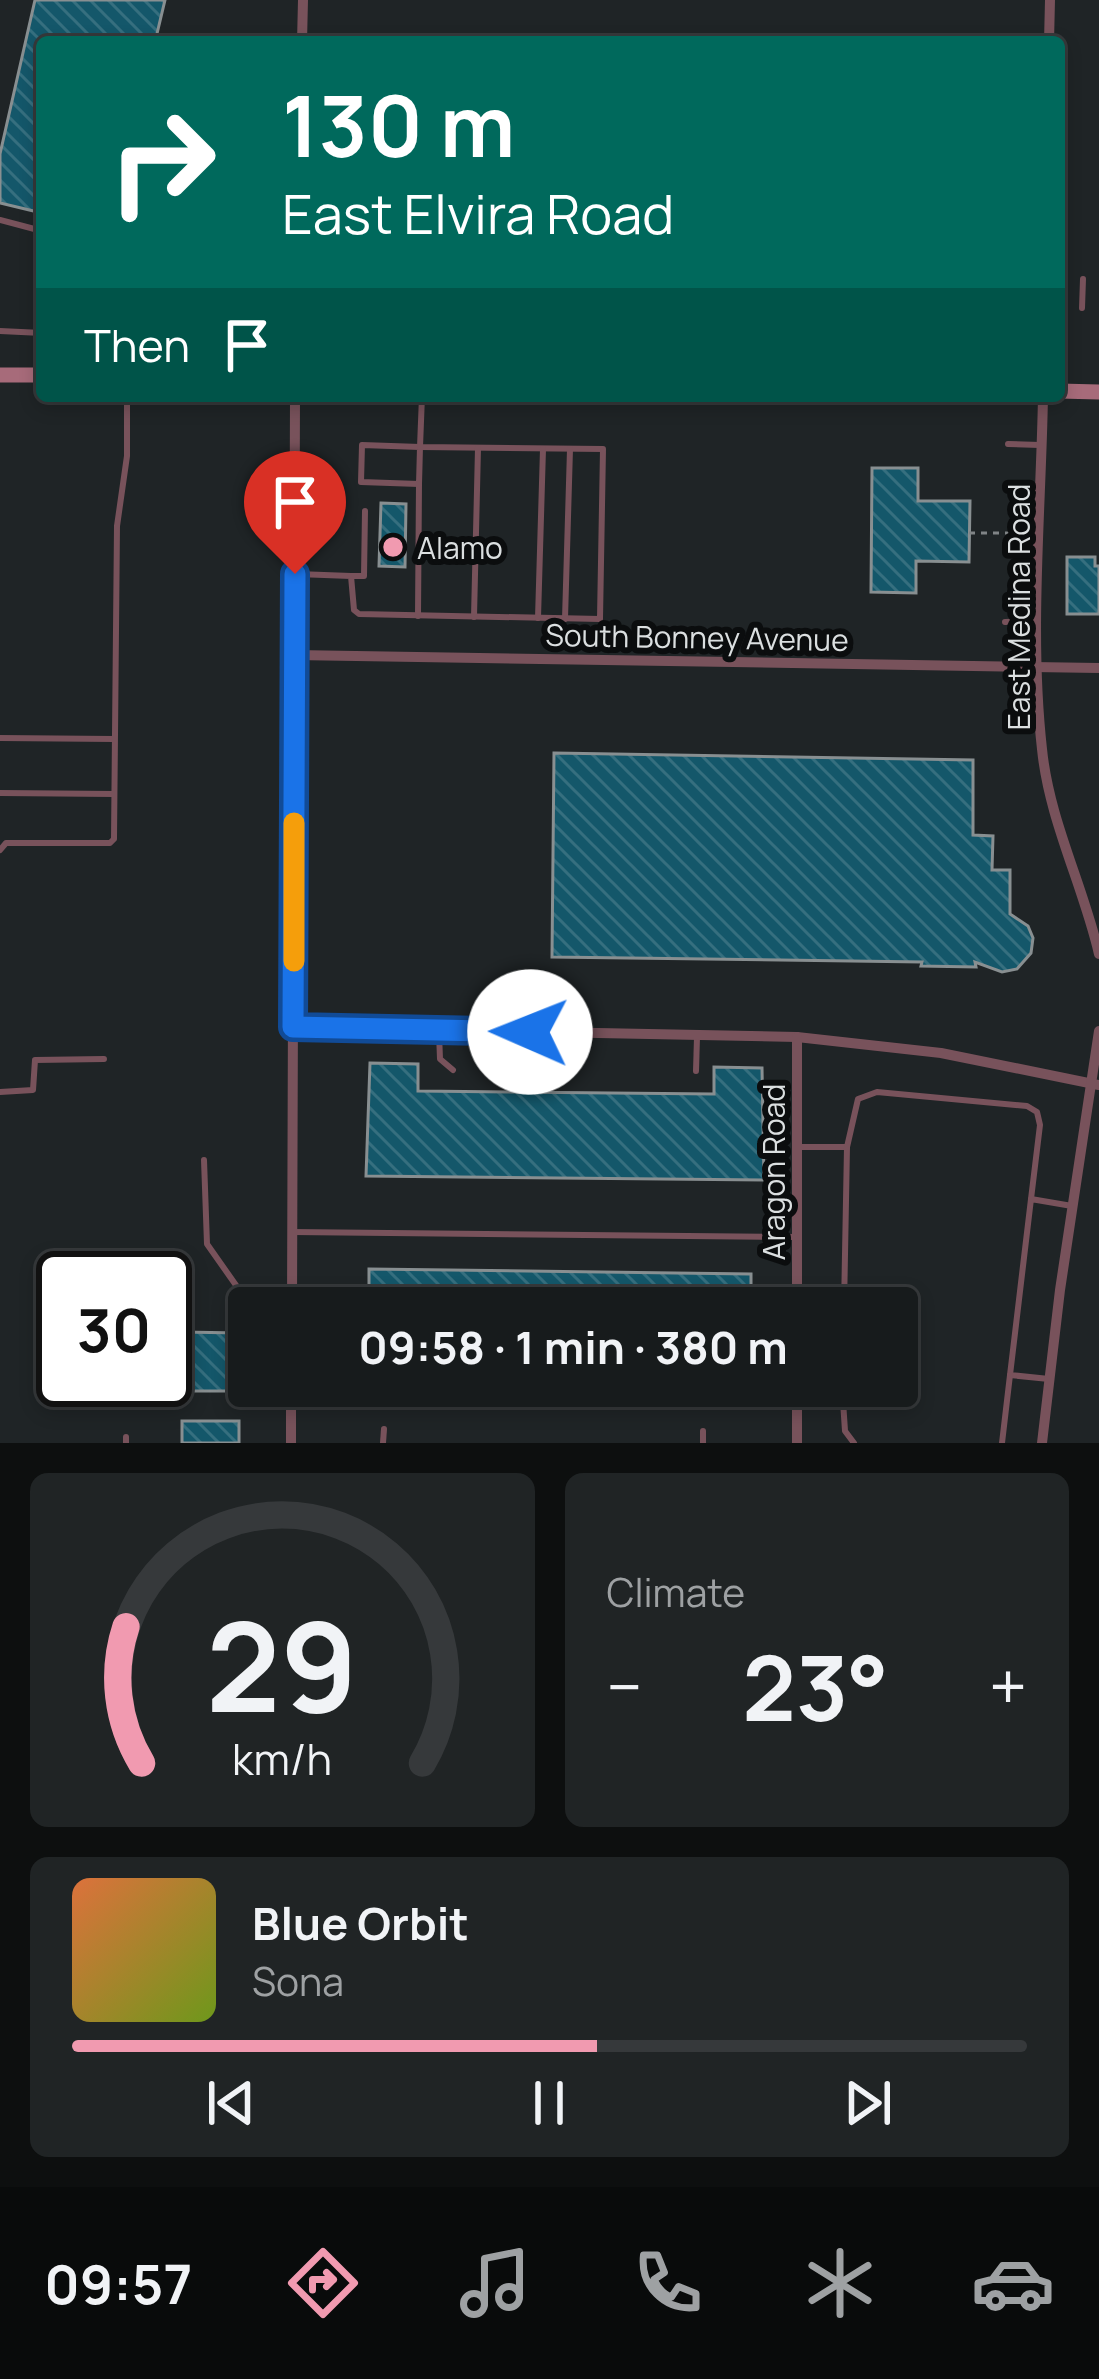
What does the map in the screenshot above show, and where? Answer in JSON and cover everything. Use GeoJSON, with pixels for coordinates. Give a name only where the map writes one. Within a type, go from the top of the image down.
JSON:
{"type":"FeatureCollection","features":[{"type":"Feature","properties":{"kind":"street"},"geometry":{"type":"LineString","coordinates":[[302,36],[303,0]]}},
{"type":"Feature","properties":{"kind":"street"},"geometry":{"type":"LineString","coordinates":[[1049,36],[1050,0]]}},
{"type":"Feature","properties":{"kind":"street"},"geometry":{"type":"LineString","coordinates":[[0,375],[36,375]]}},
{"type":"Feature","properties":{"kind":"street"},"geometry":{"type":"LineString","coordinates":[[1065,391],[1099,392]]}},
{"type":"Feature","properties":{"kind":"street"},"geometry":{"type":"LineString","coordinates":[[292,1287],[295,402]]}},
{"type":"Feature","properties":{"kind":"street","name":"East Medina Road"},"geometry":{"type":"LineString","coordinates":[[1043,402],[1038,666],[1042,751],[1054,812],[1086,899],[1099,954]]}},
{"type":"Feature","properties":{"kind":"street","name":"South Bonney Avenue"},"geometry":{"type":"LineString","coordinates":[[294,655],[1099,668]]}},
{"type":"Feature","properties":{"kind":"street"},"geometry":{"type":"LineString","coordinates":[[293,1027],[797,1037],[941,1053],[1095,1084]]}},
{"type":"Feature","properties":{"kind":"street"},"geometry":{"type":"LineString","coordinates":[[1042,1443],[1099,1031]]}},
{"type":"Feature","properties":{"kind":"street","name":"Aragon Road"},"geometry":{"type":"LineString","coordinates":[[797,1037],[797,1287]]}},
{"type":"Feature","properties":{"kind":"street"},"geometry":{"type":"LineString","coordinates":[[291,1443],[292,1407]]}},
{"type":"Feature","properties":{"kind":"street"},"geometry":{"type":"LineString","coordinates":[[797,1407],[797,1443]]}},
{"type":"Feature","properties":{"kind":"lane"},"geometry":{"type":"LineString","coordinates":[[0,220],[36,229]]}},
{"type":"Feature","properties":{"kind":"lane"},"geometry":{"type":"LineString","coordinates":[[1082,308],[1083,279]]}},
{"type":"Feature","properties":{"kind":"lane"},"geometry":{"type":"LineString","coordinates":[[0,331],[36,332]]}},
{"type":"Feature","properties":{"kind":"lane"},"geometry":{"type":"LineString","coordinates":[[0,850],[6,843],[110,844],[114,839],[117,526],[127,456],[127,402]]}},
{"type":"Feature","properties":{"kind":"lane"},"geometry":{"type":"LineString","coordinates":[[418,616],[422,402]]}},
{"type":"Feature","properties":{"kind":"lane"},"geometry":{"type":"LineString","coordinates":[[1008,444],[1042,445]]}},
{"type":"Feature","properties":{"kind":"lane"},"geometry":{"type":"LineString","coordinates":[[351,576],[353,610],[359,614],[600,619],[603,449],[362,445],[361,482],[419,484]]}},
{"type":"Feature","properties":{"kind":"lane"},"geometry":{"type":"LineString","coordinates":[[474,617],[478,448]]}},
{"type":"Feature","properties":{"kind":"lane"},"geometry":{"type":"LineString","coordinates":[[538,618],[543,448]]}},
{"type":"Feature","properties":{"kind":"lane"},"geometry":{"type":"LineString","coordinates":[[565,619],[570,449]]}},
{"type":"Feature","properties":{"kind":"lane"},"geometry":{"type":"LineString","coordinates":[[295,574],[364,576],[365,511]]}},
{"type":"Feature","properties":{"kind":"lane"},"geometry":{"type":"LineString","coordinates":[[1005,622],[1039,621]]}},
{"type":"Feature","properties":{"kind":"lane"},"geometry":{"type":"LineString","coordinates":[[0,738],[114,739]]}},
{"type":"Feature","properties":{"kind":"lane"},"geometry":{"type":"LineString","coordinates":[[0,793],[114,794]]}},
{"type":"Feature","properties":{"kind":"lane"},"geometry":{"type":"LineString","coordinates":[[440,1030],[440,1059],[453,1070]]}},
{"type":"Feature","properties":{"kind":"lane"},"geometry":{"type":"LineString","coordinates":[[697,1033],[697,1071]]}},
{"type":"Feature","properties":{"kind":"lane"},"geometry":{"type":"LineString","coordinates":[[0,1092],[32,1090],[35,1060],[104,1059]]}},
{"type":"Feature","properties":{"kind":"lane"},"geometry":{"type":"LineString","coordinates":[[844,1287],[847,1147],[858,1099],[877,1092],[1027,1106],[1037,1112],[1040,1125],[1002,1443]]}},
{"type":"Feature","properties":{"kind":"lane"},"geometry":{"type":"LineString","coordinates":[[798,1148],[847,1147]]}},
{"type":"Feature","properties":{"kind":"lane"},"geometry":{"type":"LineString","coordinates":[[204,1160],[207,1244],[237,1287]]}},
{"type":"Feature","properties":{"kind":"lane"},"geometry":{"type":"LineString","coordinates":[[1031,1199],[1072,1206]]}},
{"type":"Feature","properties":{"kind":"lane"},"geometry":{"type":"LineString","coordinates":[[292,1232],[797,1237]]}},
{"type":"Feature","properties":{"kind":"lane"},"geometry":{"type":"LineString","coordinates":[[1010,1375],[1049,1379]]}},
{"type":"Feature","properties":{"kind":"lane"},"geometry":{"type":"LineString","coordinates":[[843,1407],[845,1431],[854,1443]]}},
{"type":"Feature","properties":{"kind":"lane"},"geometry":{"type":"LineString","coordinates":[[383,1443],[384,1429]]}},
{"type":"Feature","properties":{"kind":"lane"},"geometry":{"type":"LineString","coordinates":[[703,1431],[703,1443]]}},
{"type":"Feature","properties":{"kind":"path"},"geometry":{"type":"LineString","coordinates":[[970,532],[1040,533]]}},
{"type":"Feature","properties":{"kind":"building"},"geometry":{"type":"Polygon","coordinates":[[[35,0],[165,0],[156,36],[36,36],[36,212],[0,203],[0,154],[35,0]]]}},
{"type":"Feature","properties":{"kind":"building"},"geometry":{"type":"Polygon","coordinates":[[[872,468],[918,468],[918,501],[970,501],[969,562],[916,561],[916,593],[871,592],[872,468]]]}},
{"type":"Feature","properties":{"kind":"building","name":"Alamo"},"geometry":{"type":"Polygon","coordinates":[[[381,503],[406,504],[405,567],[379,566],[381,503]]]}},
{"type":"Feature","properties":{"kind":"building"},"geometry":{"type":"Polygon","coordinates":[[[1067,557],[1095,557],[1099,614],[1067,614],[1067,557]]]}},
{"type":"Feature","properties":{"kind":"building"},"geometry":{"type":"Polygon","coordinates":[[[554,753],[973,760],[973,835],[993,836],[992,870],[1010,870],[1010,914],[1028,926],[1033,938],[1031,953],[1017,969],[1002,972],[975,962],[976,967],[921,966],[922,962],[552,957],[554,753]]]}},
{"type":"Feature","properties":{"kind":"building"},"geometry":{"type":"Polygon","coordinates":[[[370,1063],[418,1064],[418,1091],[714,1094],[714,1067],[762,1068],[764,1180],[366,1176],[370,1063]]]}},
{"type":"Feature","properties":{"kind":"building"},"geometry":{"type":"Polygon","coordinates":[[[369,1269],[751,1274],[751,1287],[369,1287],[369,1269]]]}},
{"type":"Feature","properties":{"kind":"building"},"geometry":{"type":"Polygon","coordinates":[[[192,1332],[228,1333],[228,1391],[192,1391],[192,1332]]]}},
{"type":"Feature","properties":{"kind":"building"},"geometry":{"type":"Polygon","coordinates":[[[182,1421],[239,1421],[239,1443],[182,1443],[182,1421]]]}},
{"type":"Feature","properties":{"kind":"slow traffic"},"geometry":{"type":"LineString","coordinates":[[294,823],[294,961]]}},
{"type":"Feature","properties":{"kind":"place","name":"Alamo"},"geometry":{"type":"Point","coordinates":[393,547]}},
{"type":"Feature","properties":{"kind":"route"},"geometry":{"type":"LineString","coordinates":[[295,574],[293,1027],[530,1032]]}}]}
